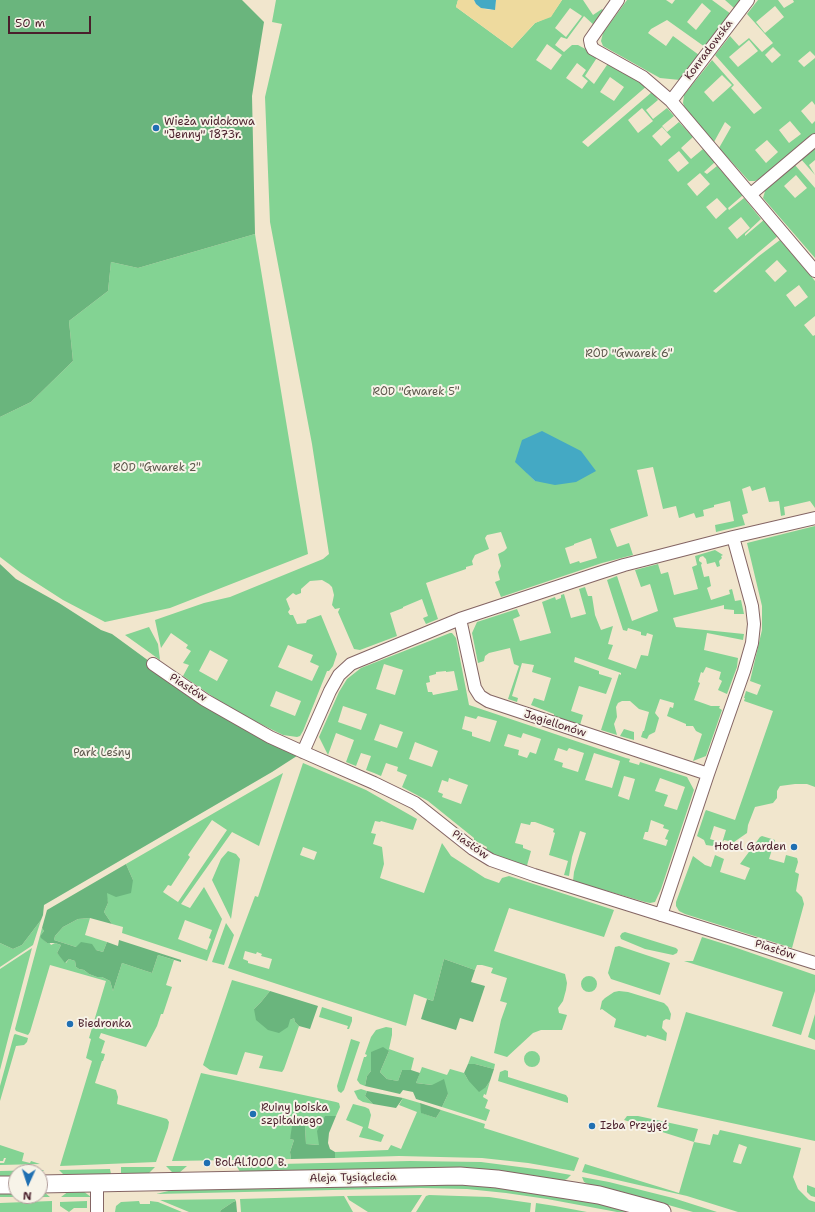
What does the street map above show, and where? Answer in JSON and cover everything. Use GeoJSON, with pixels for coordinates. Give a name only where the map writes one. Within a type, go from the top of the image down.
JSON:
{"type":"FeatureCollection","features":[{"type":"Feature","properties":{"kind":"street"},"geometry":{"type":"LineString","coordinates":[[618,0],[592,35],[590,40],[593,49],[643,77],[671,101],[815,271]]}},
{"type":"Feature","properties":{"kind":"street","name":"Konradowska"},"geometry":{"type":"LineString","coordinates":[[671,101],[748,0]]}},
{"type":"Feature","properties":{"kind":"street"},"geometry":{"type":"LineString","coordinates":[[751,194],[815,140]]}},
{"type":"Feature","properties":{"kind":"street"},"geometry":{"type":"LineString","coordinates":[[303,752],[330,691],[339,675],[351,664],[460,619],[624,565],[815,518]]}},
{"type":"Feature","properties":{"kind":"street"},"geometry":{"type":"LineString","coordinates":[[661,915],[744,671],[752,642],[754,624],[752,606],[734,537]]}},
{"type":"Feature","properties":{"kind":"street","name":"Jagiellonów"},"geometry":{"type":"LineString","coordinates":[[460,619],[475,688],[480,696],[488,701],[708,774]]}},
{"type":"Feature","properties":{"kind":"street","name":"Piastów"},"geometry":{"type":"LineString","coordinates":[[153,664],[205,700],[270,737],[374,783],[415,803],[473,850],[491,860],[534,875],[815,963]]}},
{"type":"Feature","properties":{"kind":"street","name":"Aleja Tysiąclecia"},"geometry":{"type":"LineString","coordinates":[[48,1184],[460,1176],[599,1195],[662,1212]]}},
{"type":"Feature","properties":{"kind":"street"},"geometry":{"type":"LineString","coordinates":[[97,1182],[98,1212]]}},
{"type":"Feature","properties":{"kind":"green space"},"geometry":{"type":"Polygon","coordinates":[[[0,0],[242,0],[264,22],[252,96],[255,234],[138,268],[111,262],[108,291],[69,321],[73,361],[31,402],[0,417],[0,0]]]}},
{"type":"Feature","properties":{"kind":"green space"},"geometry":{"type":"Polygon","coordinates":[[[276,0],[458,0],[456,7],[512,48],[535,23],[551,16],[562,0],[583,0],[593,15],[602,9],[604,11],[595,26],[584,16],[567,39],[561,37],[555,45],[564,52],[572,45],[578,45],[598,56],[585,76],[594,84],[609,62],[648,85],[582,142],[588,147],[652,92],[658,100],[646,110],[653,119],[667,108],[674,116],[662,126],[667,132],[679,122],[693,137],[681,148],[691,159],[703,149],[715,162],[704,172],[707,174],[717,166],[743,195],[728,208],[729,210],[744,198],[761,219],[745,234],[745,236],[765,219],[779,235],[713,291],[716,293],[780,240],[815,281],[815,316],[804,325],[813,336],[815,335],[815,508],[810,501],[784,507],[785,515],[781,516],[779,501],[769,502],[765,487],[752,491],[750,486],[742,489],[748,513],[742,515],[745,525],[716,532],[715,525],[734,521],[730,501],[714,505],[714,507],[703,510],[704,516],[696,518],[694,513],[679,518],[676,506],[663,509],[653,467],[637,470],[648,516],[610,529],[617,547],[629,543],[633,555],[602,563],[501,597],[495,582],[500,580],[498,572],[501,566],[498,554],[507,548],[501,532],[487,535],[485,538],[489,549],[475,555],[472,561],[473,565],[466,567],[466,569],[426,583],[438,619],[426,624],[423,618],[428,616],[422,599],[390,613],[397,636],[360,650],[354,649],[338,612],[340,608],[335,609],[332,605],[334,595],[332,587],[322,580],[310,581],[301,589],[301,593],[296,595],[293,593],[286,599],[290,609],[288,612],[290,615],[293,615],[297,624],[306,623],[307,620],[321,615],[337,654],[333,666],[329,671],[327,671],[303,731],[300,736],[297,737],[283,735],[232,710],[183,676],[189,665],[183,663],[191,651],[186,648],[188,645],[171,633],[161,648],[155,620],[204,603],[230,597],[323,559],[329,554],[312,444],[270,222],[265,97],[282,24],[272,22],[276,0]],[[570,8],[555,28],[566,37],[582,16],[570,8]],[[547,44],[536,60],[551,70],[562,55],[547,44]],[[577,63],[566,78],[582,89],[588,81],[582,76],[586,70],[577,63]],[[610,77],[600,92],[614,101],[624,87],[610,77]],[[642,108],[628,120],[638,133],[653,121],[642,108]],[[662,127],[652,136],[661,146],[671,137],[662,127]],[[679,151],[668,160],[678,172],[689,163],[679,151]],[[700,173],[687,184],[697,196],[710,184],[700,173]],[[717,198],[706,207],[716,219],[727,209],[717,198]],[[741,217],[728,228],[737,239],[750,228],[741,217]],[[777,260],[765,271],[775,282],[787,271],[777,260]],[[799,285],[786,295],[795,307],[808,297],[799,285]],[[527,473],[535,481],[576,482],[527,473]],[[591,538],[565,548],[570,564],[597,558],[591,538]],[[288,645],[278,667],[312,681],[319,666],[310,662],[313,655],[288,645]],[[210,650],[199,671],[217,681],[228,660],[210,650]],[[276,691],[270,706],[295,716],[301,701],[276,691]]]}},
{"type":"Feature","properties":{"kind":"green space"},"geometry":{"type":"Polygon","coordinates":[[[627,0],[666,0],[672,4],[675,0],[712,0],[731,14],[705,47],[667,20],[651,29],[648,33],[666,46],[673,36],[699,55],[680,80],[660,78],[603,46],[601,41],[603,33],[627,0]],[[702,3],[687,22],[696,30],[711,11],[702,3]]]}},
{"type":"Feature","properties":{"kind":"green space"},"geometry":{"type":"Polygon","coordinates":[[[725,0],[741,0],[734,8],[725,0]]]}},
{"type":"Feature","properties":{"kind":"green space"},"geometry":{"type":"Polygon","coordinates":[[[758,0],[778,0],[784,8],[794,2],[793,0],[815,0],[815,56],[810,51],[798,61],[804,67],[815,58],[815,105],[812,101],[801,111],[812,124],[815,121],[815,135],[763,177],[755,181],[749,181],[719,148],[731,127],[725,122],[714,142],[686,111],[683,103],[684,95],[712,60],[734,85],[731,88],[754,114],[762,108],[715,55],[730,36],[739,46],[749,38],[762,52],[773,43],[747,14],[758,0]],[[775,6],[756,22],[765,33],[784,17],[775,6]],[[749,40],[729,57],[738,67],[758,51],[749,40]],[[773,47],[765,55],[772,63],[781,55],[773,47]],[[722,75],[704,92],[713,102],[732,85],[722,75]],[[790,121],[779,130],[789,143],[801,134],[790,121]],[[767,140],[755,150],[766,163],[778,152],[767,140]]]}},
{"type":"Feature","properties":{"kind":"green space"},"geometry":{"type":"Polygon","coordinates":[[[815,146],[815,160],[809,165],[815,175],[800,158],[815,146]]]}},
{"type":"Feature","properties":{"kind":"green space"},"geometry":{"type":"Polygon","coordinates":[[[794,164],[815,188],[815,258],[763,198],[766,188],[794,164]],[[796,175],[784,186],[795,198],[807,188],[796,175]]]}},
{"type":"Feature","properties":{"kind":"green space","name":"ROD \"Gwarek 2\""},"geometry":{"type":"Polygon","coordinates":[[[255,234],[308,554],[170,608],[105,622],[63,600],[21,573],[0,557],[0,417],[31,402],[73,361],[69,321],[108,291],[111,262],[138,268],[255,234]]]}},
{"type":"Feature","properties":{"kind":"green space"},"geometry":{"type":"Polygon","coordinates":[[[815,526],[815,787],[807,784],[780,786],[777,791],[777,798],[773,803],[755,807],[748,825],[747,833],[734,842],[724,840],[720,847],[706,845],[704,840],[697,836],[705,812],[706,810],[735,820],[773,711],[744,701],[746,691],[757,695],[761,685],[750,681],[762,630],[762,606],[747,543],[815,526]],[[714,826],[710,839],[722,843],[726,830],[714,826]]]}},
{"type":"Feature","properties":{"kind":"green space"},"geometry":{"type":"Polygon","coordinates":[[[715,550],[723,555],[719,561],[720,566],[717,567],[715,562],[707,564],[706,559],[703,556],[699,559],[702,563],[701,565],[704,577],[709,576],[711,586],[707,588],[711,600],[730,594],[729,590],[732,589],[735,601],[741,600],[744,614],[734,614],[734,610],[724,609],[724,605],[673,618],[676,627],[744,634],[743,640],[707,633],[704,650],[738,658],[737,667],[727,694],[718,690],[722,681],[719,679],[721,672],[706,667],[703,673],[701,672],[698,682],[700,683],[694,700],[711,706],[720,706],[719,708],[722,710],[706,756],[693,761],[702,734],[696,731],[693,726],[686,726],[686,724],[667,716],[670,707],[673,708],[674,703],[660,699],[655,713],[659,718],[655,732],[649,735],[647,739],[641,737],[649,712],[639,709],[630,701],[622,701],[618,703],[616,707],[617,717],[614,724],[617,735],[601,730],[619,674],[621,675],[621,673],[575,657],[574,662],[599,671],[599,674],[612,678],[606,694],[579,686],[571,711],[583,715],[580,725],[554,716],[554,714],[531,705],[534,698],[544,701],[551,678],[532,672],[534,665],[522,663],[512,696],[518,698],[517,702],[508,699],[519,666],[514,664],[510,648],[489,653],[485,656],[484,661],[478,663],[472,633],[477,622],[517,609],[520,616],[513,619],[520,641],[551,633],[542,602],[555,597],[556,600],[561,598],[561,595],[564,594],[571,618],[586,614],[579,589],[585,587],[588,596],[592,596],[595,615],[601,630],[613,626],[608,644],[613,645],[608,659],[636,669],[641,655],[648,656],[653,635],[647,633],[646,636],[641,635],[641,632],[628,628],[627,631],[623,630],[607,580],[617,576],[632,621],[658,611],[650,584],[641,587],[635,570],[658,564],[661,574],[668,572],[674,595],[698,589],[692,567],[697,565],[695,556],[715,550]]]}},
{"type":"Feature","properties":{"kind":"green space","name":"Park Leśny"},"geometry":{"type":"Polygon","coordinates":[[[0,564],[16,579],[59,603],[101,630],[112,634],[153,664],[303,752],[272,772],[44,905],[41,920],[22,945],[13,949],[0,943],[0,564]]]}},
{"type":"Feature","properties":{"kind":"green space"},"geometry":{"type":"Polygon","coordinates":[[[149,627],[158,644],[160,660],[125,635],[149,627]]]}},
{"type":"Feature","properties":{"kind":"green space"},"geometry":{"type":"Polygon","coordinates":[[[452,633],[456,638],[469,705],[630,759],[629,762],[639,765],[640,762],[687,777],[694,790],[661,889],[655,902],[645,902],[573,881],[574,872],[586,833],[580,831],[572,857],[569,876],[564,875],[568,861],[549,855],[555,833],[553,832],[554,829],[535,822],[531,822],[530,825],[521,823],[515,843],[523,845],[523,848],[531,851],[526,869],[485,853],[487,847],[474,840],[474,838],[428,801],[402,787],[407,775],[397,771],[398,767],[386,763],[381,776],[366,770],[371,756],[361,753],[356,766],[346,762],[354,740],[336,733],[328,755],[319,737],[339,692],[347,679],[361,668],[452,633]],[[384,664],[376,689],[395,695],[403,670],[384,664]],[[454,671],[436,672],[436,674],[429,676],[430,682],[426,683],[428,692],[432,692],[433,695],[458,690],[454,671]],[[343,706],[338,722],[361,730],[367,714],[343,706]],[[465,716],[462,729],[472,732],[472,736],[490,742],[497,721],[478,716],[476,719],[465,716]],[[380,724],[374,740],[397,748],[403,732],[380,724]],[[523,733],[521,738],[508,734],[504,746],[519,750],[518,755],[527,758],[530,752],[536,754],[541,739],[523,733]],[[415,742],[409,759],[432,767],[438,751],[415,742]],[[558,748],[554,760],[563,763],[562,767],[578,772],[584,753],[569,748],[567,751],[558,748]],[[594,753],[585,780],[612,788],[620,761],[594,753]],[[624,776],[618,796],[629,800],[635,779],[624,776]],[[449,778],[448,782],[442,780],[438,792],[443,794],[442,797],[461,804],[468,785],[449,778]],[[660,778],[655,791],[668,795],[664,806],[677,810],[685,787],[660,778]],[[651,820],[648,832],[645,832],[643,839],[666,846],[668,840],[665,839],[669,830],[663,828],[664,825],[651,820]]]}},
{"type":"Feature","properties":{"kind":"green space"},"geometry":{"type":"Polygon","coordinates":[[[624,729],[634,732],[634,740],[620,736],[624,729]]]}},
{"type":"Feature","properties":{"kind":"green space"},"geometry":{"type":"Polygon","coordinates":[[[303,763],[366,790],[417,819],[413,830],[381,821],[375,821],[371,833],[376,834],[373,844],[382,847],[384,864],[380,878],[424,893],[442,843],[451,856],[485,878],[499,883],[502,878],[509,876],[614,910],[604,937],[509,908],[494,951],[565,974],[567,983],[566,990],[563,1001],[558,1008],[559,1013],[567,1015],[562,1030],[541,1030],[533,1033],[507,1057],[494,1053],[501,1020],[507,1003],[500,1001],[507,978],[491,973],[493,968],[477,965],[475,970],[444,959],[433,1001],[414,994],[406,1026],[228,968],[255,896],[258,897],[303,763]],[[303,847],[300,855],[314,860],[317,852],[303,847]],[[245,951],[243,959],[248,961],[248,963],[269,969],[272,959],[261,956],[262,954],[257,952],[256,954],[245,951]]]}},
{"type":"Feature","properties":{"kind":"green space"},"geometry":{"type":"Polygon","coordinates":[[[283,773],[259,846],[232,832],[181,904],[190,908],[204,887],[222,919],[207,961],[122,933],[123,927],[112,924],[104,912],[108,903],[105,890],[133,880],[126,864],[283,773]],[[212,820],[188,855],[190,857],[171,886],[168,885],[163,892],[178,902],[227,830],[212,820]],[[185,920],[178,939],[207,950],[211,939],[209,938],[212,930],[185,920]]]}},
{"type":"Feature","properties":{"kind":"green space"},"geometry":{"type":"Polygon","coordinates":[[[762,836],[775,840],[769,859],[784,863],[786,855],[797,858],[798,862],[795,872],[799,874],[796,891],[802,897],[804,904],[792,948],[685,914],[679,911],[676,906],[676,902],[693,856],[705,865],[711,867],[715,855],[724,859],[720,872],[745,880],[750,868],[740,864],[762,836]]]}},
{"type":"Feature","properties":{"kind":"green space"},"geometry":{"type":"Polygon","coordinates":[[[228,851],[236,854],[240,859],[231,919],[212,880],[221,859],[228,851]]]}},
{"type":"Feature","properties":{"kind":"green space"},"geometry":{"type":"Polygon","coordinates":[[[126,864],[133,880],[131,893],[116,897],[107,893],[108,903],[104,912],[112,924],[90,918],[78,919],[63,927],[55,936],[54,940],[76,947],[81,942],[92,944],[96,950],[103,952],[107,942],[118,946],[119,940],[181,960],[181,962],[158,955],[152,973],[122,963],[113,991],[110,981],[79,969],[76,967],[75,961],[69,959],[65,963],[57,953],[61,945],[47,943],[40,936],[44,931],[42,928],[47,910],[126,864]]]}},
{"type":"Feature","properties":{"kind":"green space"},"geometry":{"type":"Polygon","coordinates":[[[90,918],[85,935],[107,942],[103,952],[76,947],[54,940],[55,936],[63,927],[78,919],[90,918]]]}},
{"type":"Feature","properties":{"kind":"green space"},"geometry":{"type":"Polygon","coordinates":[[[41,920],[33,945],[0,967],[0,943],[13,949],[22,945],[41,920]]]}},
{"type":"Feature","properties":{"kind":"green space"},"geometry":{"type":"Polygon","coordinates":[[[226,923],[234,935],[224,965],[212,962],[226,923]]]}},
{"type":"Feature","properties":{"kind":"green space"},"geometry":{"type":"Polygon","coordinates":[[[42,928],[44,931],[40,936],[51,945],[55,943],[61,945],[57,953],[66,963],[69,959],[75,961],[76,967],[79,969],[110,981],[113,991],[122,963],[152,973],[158,955],[174,960],[166,985],[172,987],[163,1014],[161,1014],[157,1026],[146,1047],[101,1033],[99,1038],[105,1041],[101,1053],[105,1054],[95,1083],[116,1090],[118,1097],[117,1104],[167,1119],[169,1122],[156,1162],[60,1166],[92,1061],[86,1058],[91,1039],[89,1038],[106,981],[50,965],[30,1032],[28,1035],[16,1031],[15,1029],[42,928]]]}},
{"type":"Feature","properties":{"kind":"green space"},"geometry":{"type":"Polygon","coordinates":[[[625,932],[676,948],[678,950],[677,953],[673,955],[645,949],[621,939],[620,936],[625,932]]]}},
{"type":"Feature","properties":{"kind":"green space"},"geometry":{"type":"Polygon","coordinates":[[[702,937],[815,975],[815,991],[801,1035],[772,1026],[783,992],[684,961],[693,961],[702,937]]]}},
{"type":"Feature","properties":{"kind":"green space"},"geometry":{"type":"Polygon","coordinates":[[[619,946],[670,963],[660,995],[611,979],[608,973],[615,947],[619,946]]]}},
{"type":"Feature","properties":{"kind":"green space"},"geometry":{"type":"Polygon","coordinates":[[[32,948],[9,1035],[0,1070],[0,969],[32,948]]]}},
{"type":"Feature","properties":{"kind":"green space"},"geometry":{"type":"Polygon","coordinates":[[[444,959],[475,970],[471,982],[485,986],[473,1022],[460,1018],[456,1030],[421,1019],[427,999],[433,1001],[444,959]]]}},
{"type":"Feature","properties":{"kind":"green space"},"geometry":{"type":"Polygon","coordinates":[[[589,976],[596,981],[597,984],[592,991],[589,992],[582,987],[581,984],[586,977],[589,976]]]}},
{"type":"Feature","properties":{"kind":"green space"},"geometry":{"type":"Polygon","coordinates":[[[232,980],[270,991],[254,1009],[290,1020],[294,1018],[295,1022],[299,1026],[282,1072],[259,1068],[263,1056],[245,1052],[237,1075],[210,1070],[203,1065],[232,980]]]}},
{"type":"Feature","properties":{"kind":"green space"},"geometry":{"type":"Polygon","coordinates":[[[270,991],[318,1006],[310,1029],[299,1026],[295,1022],[294,1018],[290,1020],[288,1027],[279,1033],[268,1030],[256,1020],[254,1009],[270,991]]]}},
{"type":"Feature","properties":{"kind":"green space"},"geometry":{"type":"Polygon","coordinates":[[[614,992],[628,992],[664,1003],[668,1007],[671,1014],[670,1020],[666,1019],[663,1021],[662,1028],[667,1033],[666,1041],[647,1035],[646,1037],[614,1027],[616,1019],[602,1009],[600,1010],[602,1001],[605,998],[614,992]]]}},
{"type":"Feature","properties":{"kind":"green space"},"geometry":{"type":"Polygon","coordinates":[[[322,1007],[352,1017],[349,1029],[347,1029],[348,1026],[319,1017],[322,1007]]]}},
{"type":"Feature","properties":{"kind":"green space"},"geometry":{"type":"Polygon","coordinates":[[[686,1012],[815,1050],[815,1141],[657,1107],[686,1012]]]}},
{"type":"Feature","properties":{"kind":"green space"},"geometry":{"type":"Polygon","coordinates":[[[815,1014],[815,1040],[808,1037],[815,1014]]]}},
{"type":"Feature","properties":{"kind":"green space"},"geometry":{"type":"Polygon","coordinates":[[[386,1027],[392,1028],[389,1049],[414,1058],[411,1070],[402,1070],[398,1081],[387,1079],[380,1072],[389,1051],[371,1052],[371,1071],[367,1076],[365,1086],[360,1084],[357,1080],[364,1057],[367,1055],[365,1054],[371,1037],[376,1030],[386,1027]]]}},
{"type":"Feature","properties":{"kind":"green space"},"geometry":{"type":"Polygon","coordinates":[[[15,1034],[28,1038],[24,1045],[16,1046],[0,1101],[0,1086],[15,1034]]]}},
{"type":"Feature","properties":{"kind":"green space"},"geometry":{"type":"Polygon","coordinates":[[[351,1039],[360,1042],[344,1090],[341,1093],[338,1091],[337,1086],[351,1039]]]}},
{"type":"Feature","properties":{"kind":"green space"},"geometry":{"type":"Polygon","coordinates":[[[383,1047],[389,1051],[380,1072],[387,1079],[398,1081],[402,1070],[411,1070],[420,1073],[416,1083],[432,1085],[444,1079],[448,1094],[442,1107],[416,1099],[413,1092],[403,1090],[400,1094],[365,1086],[367,1076],[371,1071],[371,1052],[383,1047]]]}},
{"type":"Feature","properties":{"kind":"green space"},"geometry":{"type":"Polygon","coordinates":[[[532,1051],[538,1053],[540,1059],[538,1065],[532,1067],[526,1065],[524,1059],[526,1053],[532,1051]]]}},
{"type":"Feature","properties":{"kind":"green space"},"geometry":{"type":"Polygon","coordinates":[[[471,1056],[495,1064],[494,1069],[475,1064],[468,1064],[471,1056]]]}},
{"type":"Feature","properties":{"kind":"green space"},"geometry":{"type":"Polygon","coordinates":[[[468,1064],[475,1064],[494,1069],[490,1081],[486,1087],[479,1092],[464,1073],[468,1064]]]}},
{"type":"Feature","properties":{"kind":"green space"},"geometry":{"type":"Polygon","coordinates":[[[422,1067],[447,1075],[450,1069],[464,1073],[468,1080],[486,1087],[490,1081],[486,1095],[484,1094],[483,1097],[488,1100],[485,1108],[490,1110],[486,1121],[442,1107],[448,1094],[432,1085],[416,1083],[422,1067]]]}},
{"type":"Feature","properties":{"kind":"green space"},"geometry":{"type":"Polygon","coordinates":[[[505,1070],[508,1071],[508,1077],[566,1095],[568,1098],[568,1103],[498,1081],[500,1072],[505,1070]]]}},
{"type":"Feature","properties":{"kind":"green space"},"geometry":{"type":"Polygon","coordinates":[[[201,1073],[336,1102],[339,1103],[340,1107],[336,1116],[325,1116],[319,1145],[306,1144],[305,1126],[297,1120],[290,1139],[294,1140],[290,1152],[291,1159],[172,1161],[201,1073]]]}},
{"type":"Feature","properties":{"kind":"green space"},"geometry":{"type":"Polygon","coordinates":[[[361,1089],[367,1091],[365,1096],[373,1104],[363,1102],[358,1099],[354,1091],[361,1089]]]}},
{"type":"Feature","properties":{"kind":"green space"},"geometry":{"type":"Polygon","coordinates":[[[367,1091],[403,1098],[396,1108],[373,1104],[365,1096],[367,1091]]]}},
{"type":"Feature","properties":{"kind":"green space"},"geometry":{"type":"Polygon","coordinates":[[[403,1098],[420,1103],[422,1113],[436,1118],[441,1110],[485,1124],[484,1128],[579,1158],[574,1171],[528,1163],[482,1158],[399,1156],[335,1158],[335,1152],[388,1150],[391,1145],[401,1149],[417,1112],[399,1105],[403,1098]]]}},
{"type":"Feature","properties":{"kind":"green space"},"geometry":{"type":"Polygon","coordinates":[[[420,1103],[441,1110],[436,1118],[421,1113],[420,1103]]]}},
{"type":"Feature","properties":{"kind":"green space"},"geometry":{"type":"Polygon","coordinates":[[[353,1104],[369,1109],[371,1115],[368,1128],[384,1135],[381,1142],[359,1137],[363,1127],[346,1120],[353,1104]]]}},
{"type":"Feature","properties":{"kind":"green space"},"geometry":{"type":"Polygon","coordinates":[[[325,1116],[336,1116],[329,1133],[328,1143],[330,1149],[335,1152],[335,1158],[291,1159],[290,1152],[294,1140],[290,1139],[292,1126],[297,1120],[305,1126],[306,1144],[319,1145],[317,1131],[325,1116]]]}},
{"type":"Feature","properties":{"kind":"green space"},"geometry":{"type":"Polygon","coordinates":[[[627,1116],[638,1116],[698,1129],[694,1142],[624,1120],[627,1116]]]}},
{"type":"Feature","properties":{"kind":"green space"},"geometry":{"type":"Polygon","coordinates":[[[720,1130],[801,1148],[793,1177],[798,1189],[809,1200],[815,1202],[815,1212],[738,1212],[687,1196],[582,1172],[585,1164],[679,1193],[694,1142],[710,1145],[713,1134],[718,1135],[720,1130]],[[739,1144],[733,1162],[741,1164],[747,1147],[739,1144]]]}},
{"type":"Feature","properties":{"kind":"green space"},"geometry":{"type":"Polygon","coordinates":[[[0,1145],[24,1153],[22,1161],[30,1163],[31,1161],[40,1164],[0,1165],[0,1163],[4,1163],[6,1158],[4,1158],[3,1161],[0,1161],[0,1145]]]}},
{"type":"Feature","properties":{"kind":"green space"},"geometry":{"type":"Polygon","coordinates":[[[410,1161],[481,1162],[571,1175],[562,1181],[496,1170],[423,1168],[240,1172],[236,1165],[410,1161]]]}},
{"type":"Feature","properties":{"kind":"green space"},"geometry":{"type":"Polygon","coordinates":[[[166,1166],[187,1166],[179,1173],[173,1173],[166,1166]]]}},
{"type":"Feature","properties":{"kind":"green space"},"geometry":{"type":"Polygon","coordinates":[[[121,1167],[155,1167],[148,1174],[121,1174],[121,1167]]]}},
{"type":"Feature","properties":{"kind":"green space"},"geometry":{"type":"Polygon","coordinates":[[[110,1169],[111,1174],[66,1175],[59,1170],[110,1169]]]}},
{"type":"Feature","properties":{"kind":"green space"},"geometry":{"type":"Polygon","coordinates":[[[0,1171],[8,1171],[8,1177],[0,1177],[0,1171]]]}},
{"type":"Feature","properties":{"kind":"green space"},"geometry":{"type":"Polygon","coordinates":[[[582,1177],[673,1198],[717,1212],[693,1212],[619,1191],[590,1185],[584,1182],[582,1177]]]}},
{"type":"Feature","properties":{"kind":"green space"},"geometry":{"type":"Polygon","coordinates":[[[418,1183],[479,1185],[594,1202],[639,1212],[617,1212],[547,1199],[467,1189],[421,1188],[156,1194],[181,1188],[418,1183]]]}},
{"type":"Feature","properties":{"kind":"green space"},"geometry":{"type":"Polygon","coordinates":[[[807,1185],[815,1188],[815,1197],[811,1196],[807,1192],[807,1185]]]}},
{"type":"Feature","properties":{"kind":"green space"},"geometry":{"type":"Polygon","coordinates":[[[69,1191],[83,1191],[91,1197],[61,1197],[69,1191]]]}},
{"type":"Feature","properties":{"kind":"green space"},"geometry":{"type":"Polygon","coordinates":[[[8,1192],[8,1197],[0,1197],[0,1193],[8,1192]]]}},
{"type":"Feature","properties":{"kind":"green space"},"geometry":{"type":"Polygon","coordinates":[[[422,1195],[411,1212],[368,1212],[349,1200],[347,1196],[422,1195]]]}},
{"type":"Feature","properties":{"kind":"green space"},"geometry":{"type":"Polygon","coordinates":[[[344,1196],[353,1212],[241,1212],[240,1199],[344,1196]]]}},
{"type":"Feature","properties":{"kind":"green space"},"geometry":{"type":"Polygon","coordinates":[[[426,1196],[489,1197],[531,1203],[530,1212],[416,1212],[426,1196]]]}},
{"type":"Feature","properties":{"kind":"green space"},"geometry":{"type":"Polygon","coordinates":[[[235,1199],[236,1201],[220,1212],[189,1212],[160,1200],[235,1199]]]}},
{"type":"Feature","properties":{"kind":"green space"},"geometry":{"type":"Polygon","coordinates":[[[48,1201],[52,1201],[52,1212],[0,1212],[0,1203],[48,1204],[48,1201]]]}},
{"type":"Feature","properties":{"kind":"green space"},"geometry":{"type":"Polygon","coordinates":[[[87,1201],[87,1208],[74,1208],[69,1212],[60,1206],[60,1202],[87,1201]]]}},
{"type":"Feature","properties":{"kind":"green space"},"geometry":{"type":"Polygon","coordinates":[[[139,1201],[140,1204],[150,1204],[150,1201],[158,1202],[182,1212],[115,1212],[116,1206],[121,1202],[139,1201]]]}},
{"type":"Feature","properties":{"kind":"green space"},"geometry":{"type":"Polygon","coordinates":[[[236,1201],[237,1212],[220,1212],[221,1210],[236,1201]]]}},
{"type":"Feature","properties":{"kind":"green space"},"geometry":{"type":"Polygon","coordinates":[[[536,1203],[555,1206],[587,1212],[535,1212],[536,1203]]]}},
{"type":"Feature","properties":{"kind":"sand"},"geometry":{"type":"Polygon","coordinates":[[[458,0],[474,0],[476,4],[490,10],[495,9],[496,0],[562,0],[551,17],[535,23],[512,48],[456,7],[458,0]]]}},
{"type":"Feature","properties":{"kind":"water"},"geometry":{"type":"Polygon","coordinates":[[[474,0],[496,0],[495,10],[481,8],[474,0]]]}},
{"type":"Feature","properties":{"kind":"water"},"geometry":{"type":"Polygon","coordinates":[[[542,431],[581,451],[596,471],[576,482],[555,485],[535,481],[515,462],[522,440],[542,431]]]}},
{"type":"Feature","properties":{"kind":"place","name":"Wieża widokowa \"Jenny\" 1873r."},"geometry":{"type":"Point","coordinates":[156,128]}},
{"type":"Feature","properties":{"kind":"place","name":"Hotel Garden"},"geometry":{"type":"Point","coordinates":[794,847]}},
{"type":"Feature","properties":{"kind":"place","name":"Biedronka"},"geometry":{"type":"Point","coordinates":[70,1024]}},
{"type":"Feature","properties":{"kind":"place","name":"Ruiny boiska szpitalnego"},"geometry":{"type":"Point","coordinates":[253,1114]}},
{"type":"Feature","properties":{"kind":"place","name":"Izba Przyjęć"},"geometry":{"type":"Point","coordinates":[592,1126]}},
{"type":"Feature","properties":{"kind":"place","name":"Bol.Al.1000 B."},"geometry":{"type":"Point","coordinates":[207,1163]}},
{"type":"Feature","properties":{"kind":"park label","name":"ROD \"Gwarek 6\""},"geometry":{"type":"Point","coordinates":[629,354]}},
{"type":"Feature","properties":{"kind":"park label","name":"ROD \"Gwarek 5\""},"geometry":{"type":"Point","coordinates":[416,392]}}]}
